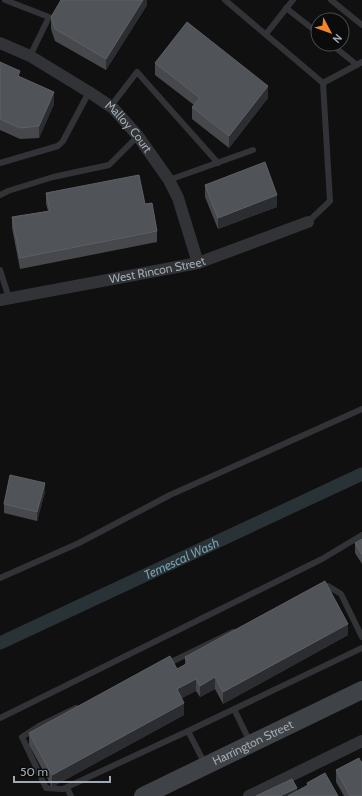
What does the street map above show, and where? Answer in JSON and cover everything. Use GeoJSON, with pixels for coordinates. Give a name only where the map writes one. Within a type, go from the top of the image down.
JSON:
{"type":"FeatureCollection","features":[{"type":"Feature","properties":{"kind":"street","name":"Malloy Court"},"geometry":{"type":"LineString","coordinates":[[0,43],[30,56],[110,106],[138,136],[169,180],[178,198],[198,263]]}},
{"type":"Feature","properties":{"kind":"street","name":"West Rincon Street"},"geometry":{"type":"LineString","coordinates":[[5,299],[198,263],[308,222]]}},
{"type":"Feature","properties":{"kind":"street","name":"Harrington Street"},"geometry":{"type":"LineString","coordinates":[[143,796],[362,690]]}},
{"type":"Feature","properties":{"kind":"street"},"geometry":{"type":"LineString","coordinates":[[249,796],[362,741]]}},
{"type":"Feature","properties":{"kind":"lane"},"geometry":{"type":"LineString","coordinates":[[5,0],[49,18],[30,56]]}},
{"type":"Feature","properties":{"kind":"lane"},"geometry":{"type":"LineString","coordinates":[[225,0],[323,83],[330,202],[308,222]]}},
{"type":"Feature","properties":{"kind":"lane"},"geometry":{"type":"LineString","coordinates":[[266,34],[293,0]]}},
{"type":"Feature","properties":{"kind":"lane"},"geometry":{"type":"LineString","coordinates":[[331,0],[362,25]]}},
{"type":"Feature","properties":{"kind":"lane"},"geometry":{"type":"LineString","coordinates":[[286,8],[310,27]]}},
{"type":"Feature","properties":{"kind":"lane"},"geometry":{"type":"LineString","coordinates":[[323,83],[360,63],[344,52]]}},
{"type":"Feature","properties":{"kind":"lane"},"geometry":{"type":"LineString","coordinates":[[110,106],[137,72],[218,163]]}},
{"type":"Feature","properties":{"kind":"lane"},"geometry":{"type":"LineString","coordinates":[[0,163],[58,146],[71,127],[89,92]]}},
{"type":"Feature","properties":{"kind":"lane"},"geometry":{"type":"LineString","coordinates":[[0,194],[53,177],[109,165],[138,136]]}},
{"type":"Feature","properties":{"kind":"lane"},"geometry":{"type":"LineString","coordinates":[[169,180],[253,150]]}},
{"type":"Feature","properties":{"kind":"lane"},"geometry":{"type":"LineString","coordinates":[[0,270],[5,299]]}},
{"type":"Feature","properties":{"kind":"lane"},"geometry":{"type":"LineString","coordinates":[[0,578],[79,542],[170,495],[362,409]]}},
{"type":"Feature","properties":{"kind":"lane"},"geometry":{"type":"LineString","coordinates":[[0,718],[322,559],[362,535]]}},
{"type":"Feature","properties":{"kind":"lane"},"geometry":{"type":"LineString","coordinates":[[314,593],[328,586],[341,594],[362,637]]}},
{"type":"Feature","properties":{"kind":"lane"},"geometry":{"type":"LineString","coordinates":[[158,668],[236,630]]}},
{"type":"Feature","properties":{"kind":"lane"},"geometry":{"type":"LineString","coordinates":[[81,706],[39,726],[22,737],[46,788],[67,788],[362,648]]}},
{"type":"Feature","properties":{"kind":"lane"},"geometry":{"type":"LineString","coordinates":[[234,709],[251,744]]}},
{"type":"Feature","properties":{"kind":"lane"},"geometry":{"type":"LineString","coordinates":[[188,731],[206,765]]}},
{"type":"Feature","properties":{"kind":"lane"},"geometry":{"type":"LineString","coordinates":[[67,788],[71,796]]}},
{"type":"Feature","properties":{"kind":"building"},"geometry":{"type":"Polygon","coordinates":[[[61,0],[143,0],[106,59],[55,29],[51,17],[61,0]]]}},
{"type":"Feature","properties":{"kind":"building"},"geometry":{"type":"Polygon","coordinates":[[[187,22],[268,86],[229,136],[192,107],[200,98],[155,63],[187,22]]]}},
{"type":"Feature","properties":{"kind":"building"},"geometry":{"type":"Polygon","coordinates":[[[0,62],[20,71],[18,76],[54,92],[39,126],[20,128],[0,119],[0,62]]]}},
{"type":"Feature","properties":{"kind":"building"},"geometry":{"type":"Polygon","coordinates":[[[265,162],[277,195],[218,218],[205,185],[265,162]]]}},
{"type":"Feature","properties":{"kind":"building"},"geometry":{"type":"Polygon","coordinates":[[[139,175],[145,204],[152,203],[157,231],[20,258],[12,217],[50,211],[46,193],[139,175]]]}},
{"type":"Feature","properties":{"kind":"building"},"geometry":{"type":"Polygon","coordinates":[[[10,475],[45,483],[37,512],[4,504],[10,475]]]}},
{"type":"Feature","properties":{"kind":"building"},"geometry":{"type":"Polygon","coordinates":[[[362,539],[362,555],[355,543],[362,539]]]}},
{"type":"Feature","properties":{"kind":"building"},"geometry":{"type":"Polygon","coordinates":[[[325,581],[348,624],[223,692],[215,677],[200,686],[196,679],[177,689],[184,703],[52,775],[29,733],[170,656],[177,669],[188,663],[185,657],[325,581]]]}},
{"type":"Feature","properties":{"kind":"building"},"geometry":{"type":"Polygon","coordinates":[[[359,758],[362,762],[362,796],[350,796],[336,770],[359,758]]]}},
{"type":"Feature","properties":{"kind":"building"},"geometry":{"type":"Polygon","coordinates":[[[325,773],[338,796],[288,796],[308,785],[307,783],[325,773]]]}},
{"type":"Feature","properties":{"kind":"building"},"geometry":{"type":"Polygon","coordinates":[[[292,779],[297,788],[280,796],[256,796],[292,779]]]}},
{"type":"Feature","properties":{"kind":"waterway","name":"Temescal Wash"},"geometry":{"type":"LineString","coordinates":[[0,643],[362,474]]}}]}
